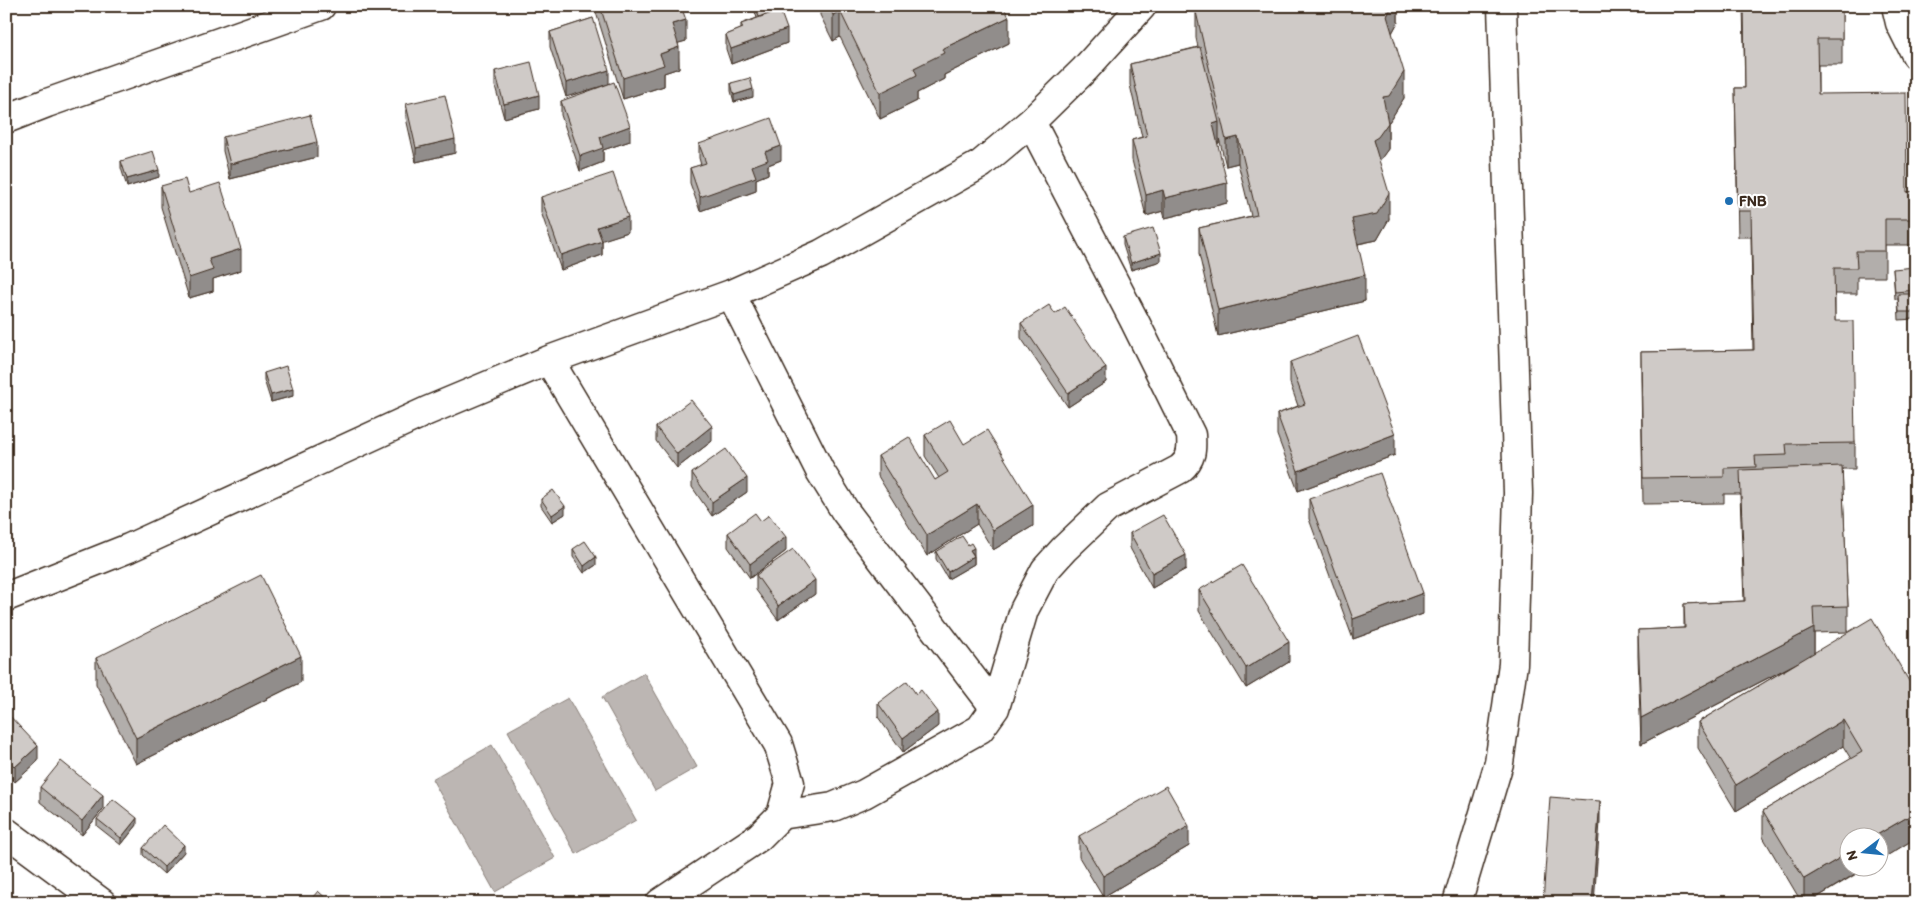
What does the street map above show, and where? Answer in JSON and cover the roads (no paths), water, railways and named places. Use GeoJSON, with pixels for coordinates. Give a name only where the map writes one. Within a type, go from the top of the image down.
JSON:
{"type":"FeatureCollection","features":[{"type":"Feature","properties":{"kind":"street"},"geometry":{"type":"LineString","coordinates":[[6,119],[321,6]]}},
{"type":"Feature","properties":{"kind":"street"},"geometry":{"type":"LineString","coordinates":[[6,597],[129,548],[427,411],[549,360],[731,294],[821,254],[981,164],[1031,122],[1086,69],[1142,6]]}},
{"type":"Feature","properties":{"kind":"street"},"geometry":{"type":"LineString","coordinates":[[1457,903],[1499,762],[1513,664],[1518,493],[1502,6]]}},
{"type":"Feature","properties":{"kind":"street"},"geometry":{"type":"LineString","coordinates":[[1896,6],[1900,23],[1916,55]]}},
{"type":"Feature","properties":{"kind":"street"},"geometry":{"type":"LineString","coordinates":[[781,815],[832,807],[864,794],[980,729],[995,708],[1024,610],[1045,570],[1064,549],[1108,508],[1180,469],[1188,462],[1192,451],[1191,436],[1147,346],[1031,122]]}},
{"type":"Feature","properties":{"kind":"street"},"geometry":{"type":"LineString","coordinates":[[731,294],[820,471],[846,511],[995,708]]}},
{"type":"Feature","properties":{"kind":"street"},"geometry":{"type":"LineString","coordinates":[[549,360],[778,744],[790,783],[781,815],[760,837],[660,903]]}},
{"type":"Feature","properties":{"kind":"street"},"geometry":{"type":"LineString","coordinates":[[6,832],[102,903]]}},
{"type":"Feature","properties":{"kind":"place","name":"FNB"},"geometry":{"type":"Point","coordinates":[1729,201]}}]}
